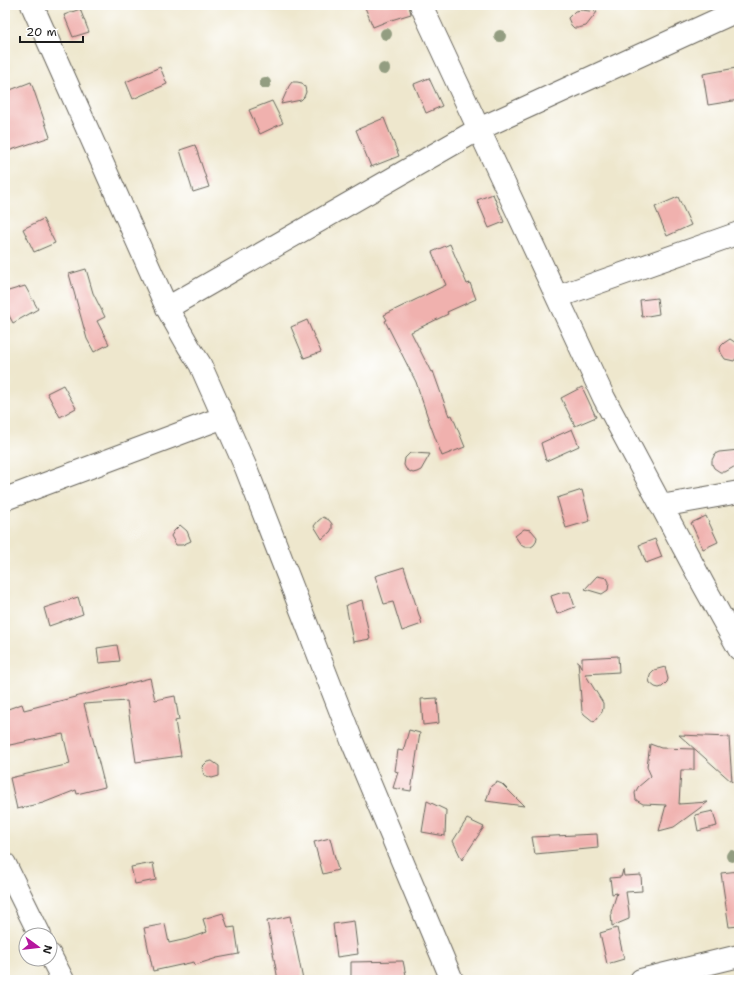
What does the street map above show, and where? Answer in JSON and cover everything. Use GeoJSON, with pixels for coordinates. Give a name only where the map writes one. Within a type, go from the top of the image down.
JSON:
{"type":"FeatureCollection","features":[{"type":"Feature","properties":{"kind":"street"},"geometry":{"type":"LineString","coordinates":[[32,5],[167,308],[200,364],[246,468],[352,741],[452,980]]}},
{"type":"Feature","properties":{"kind":"street"},"geometry":{"type":"LineString","coordinates":[[421,5],[604,398],[739,649]]}},
{"type":"Feature","properties":{"kind":"street"},"geometry":{"type":"LineString","coordinates":[[167,308],[479,129],[739,10]]}},
{"type":"Feature","properties":{"kind":"street"},"geometry":{"type":"LineString","coordinates":[[557,297],[739,233]]}},
{"type":"Feature","properties":{"kind":"street"},"geometry":{"type":"LineString","coordinates":[[5,499],[224,417]]}},
{"type":"Feature","properties":{"kind":"street"},"geometry":{"type":"LineString","coordinates":[[661,506],[739,492]]}},
{"type":"Feature","properties":{"kind":"street"},"geometry":{"type":"LineString","coordinates":[[5,864],[36,927]]}},
{"type":"Feature","properties":{"kind":"street"},"geometry":{"type":"LineString","coordinates":[[641,980],[739,956]]}},
{"type":"Feature","properties":{"kind":"street"},"geometry":{"type":"LineString","coordinates":[[56,967],[62,980]]}},
{"type":"Feature","properties":{"kind":"building"},"geometry":{"type":"Polygon","coordinates":[[[364,5],[409,5],[411,14],[373,27],[364,5]]]}},
{"type":"Feature","properties":{"kind":"building"},"geometry":{"type":"Polygon","coordinates":[[[80,9],[89,32],[73,37],[64,15],[80,9]]]}},
{"type":"Feature","properties":{"kind":"building"},"geometry":{"type":"Polygon","coordinates":[[[582,10],[597,12],[586,26],[574,28],[568,18],[575,11],[582,10]]]}},
{"type":"Feature","properties":{"kind":"building"},"geometry":{"type":"Polygon","coordinates":[[[160,67],[167,84],[133,99],[126,82],[160,67]]]}},
{"type":"Feature","properties":{"kind":"building"},"geometry":{"type":"Polygon","coordinates":[[[736,68],[739,100],[708,105],[703,74],[736,68]]]}},
{"type":"Feature","properties":{"kind":"building"},"geometry":{"type":"Polygon","coordinates":[[[429,78],[442,106],[426,113],[414,84],[429,78]]]}},
{"type":"Feature","properties":{"kind":"building"},"geometry":{"type":"Polygon","coordinates":[[[31,82],[50,137],[5,152],[5,92],[31,82]]]}},
{"type":"Feature","properties":{"kind":"building"},"geometry":{"type":"Polygon","coordinates":[[[292,82],[302,83],[306,92],[304,97],[301,100],[281,104],[289,86],[292,82]]]}},
{"type":"Feature","properties":{"kind":"building"},"geometry":{"type":"Polygon","coordinates":[[[272,101],[283,123],[260,134],[249,110],[272,101]]]}},
{"type":"Feature","properties":{"kind":"building"},"geometry":{"type":"Polygon","coordinates":[[[384,118],[399,156],[371,167],[356,130],[384,118]]]}},
{"type":"Feature","properties":{"kind":"building"},"geometry":{"type":"Polygon","coordinates":[[[195,145],[209,187],[193,192],[180,150],[195,145]]]}},
{"type":"Feature","properties":{"kind":"building"},"geometry":{"type":"Polygon","coordinates":[[[493,194],[504,222],[489,228],[477,200],[493,194]]]}},
{"type":"Feature","properties":{"kind":"building"},"geometry":{"type":"Polygon","coordinates":[[[678,197],[691,225],[667,236],[655,207],[678,197]]]}},
{"type":"Feature","properties":{"kind":"building"},"geometry":{"type":"Polygon","coordinates":[[[43,219],[55,243],[34,252],[23,229],[43,219]]]}},
{"type":"Feature","properties":{"kind":"building"},"geometry":{"type":"Polygon","coordinates":[[[450,244],[467,284],[470,283],[476,299],[447,312],[448,314],[411,332],[431,372],[433,371],[449,416],[452,415],[465,447],[442,456],[416,382],[385,321],[387,320],[384,315],[446,285],[432,252],[450,244]]]}},
{"type":"Feature","properties":{"kind":"building"},"geometry":{"type":"Polygon","coordinates":[[[86,269],[93,293],[105,317],[97,321],[109,344],[94,352],[87,339],[69,274],[86,269]]]}},
{"type":"Feature","properties":{"kind":"building"},"geometry":{"type":"Polygon","coordinates":[[[25,286],[38,309],[13,323],[5,308],[5,292],[25,286]]]}},
{"type":"Feature","properties":{"kind":"building"},"geometry":{"type":"Polygon","coordinates":[[[657,298],[659,314],[642,317],[640,300],[657,298]]]}},
{"type":"Feature","properties":{"kind":"building"},"geometry":{"type":"Polygon","coordinates":[[[307,320],[321,352],[304,358],[291,327],[307,320]]]}},
{"type":"Feature","properties":{"kind":"building"},"geometry":{"type":"Polygon","coordinates":[[[730,339],[739,345],[739,354],[734,361],[725,359],[720,349],[724,343],[730,339]]]}},
{"type":"Feature","properties":{"kind":"building"},"geometry":{"type":"Polygon","coordinates":[[[63,385],[76,408],[60,417],[47,393],[63,385]]]}},
{"type":"Feature","properties":{"kind":"building"},"geometry":{"type":"Polygon","coordinates":[[[582,387],[596,417],[575,426],[561,398],[582,387]]]}},
{"type":"Feature","properties":{"kind":"building"},"geometry":{"type":"Polygon","coordinates":[[[572,429],[579,446],[546,461],[541,443],[572,429]]]}},
{"type":"Feature","properties":{"kind":"building"},"geometry":{"type":"Polygon","coordinates":[[[739,450],[739,464],[725,472],[720,472],[714,468],[712,460],[715,454],[719,452],[739,450]]]}},
{"type":"Feature","properties":{"kind":"building"},"geometry":{"type":"Polygon","coordinates":[[[410,453],[430,454],[421,470],[417,472],[413,473],[409,471],[404,465],[405,458],[410,453]]]}},
{"type":"Feature","properties":{"kind":"building"},"geometry":{"type":"Polygon","coordinates":[[[582,490],[590,521],[566,528],[557,498],[582,490]]]}},
{"type":"Feature","properties":{"kind":"building"},"geometry":{"type":"Polygon","coordinates":[[[706,516],[718,542],[703,549],[691,523],[706,516]]]}},
{"type":"Feature","properties":{"kind":"building"},"geometry":{"type":"Polygon","coordinates":[[[323,517],[329,520],[332,524],[332,529],[322,539],[314,526],[323,517]]]}},
{"type":"Feature","properties":{"kind":"building"},"geometry":{"type":"Polygon","coordinates":[[[180,525],[187,531],[191,541],[182,545],[176,545],[171,536],[180,525]]]}},
{"type":"Feature","properties":{"kind":"building"},"geometry":{"type":"Polygon","coordinates":[[[524,529],[531,530],[537,537],[536,542],[531,547],[524,547],[521,545],[515,536],[524,529]]]}},
{"type":"Feature","properties":{"kind":"building"},"geometry":{"type":"Polygon","coordinates":[[[655,539],[662,557],[646,563],[639,545],[655,539]]]}},
{"type":"Feature","properties":{"kind":"building"},"geometry":{"type":"Polygon","coordinates":[[[404,567],[422,624],[402,631],[393,602],[384,604],[375,576],[404,567]]]}},
{"type":"Feature","properties":{"kind":"building"},"geometry":{"type":"Polygon","coordinates":[[[597,576],[607,578],[609,582],[608,590],[602,594],[585,589],[597,576]]]}},
{"type":"Feature","properties":{"kind":"building"},"geometry":{"type":"Polygon","coordinates":[[[563,592],[570,592],[575,607],[557,614],[551,596],[563,592]]]}},
{"type":"Feature","properties":{"kind":"building"},"geometry":{"type":"Polygon","coordinates":[[[78,597],[83,614],[49,626],[44,608],[78,597]]]}},
{"type":"Feature","properties":{"kind":"building"},"geometry":{"type":"Polygon","coordinates":[[[362,600],[370,639],[353,642],[346,605],[362,600]]]}},
{"type":"Feature","properties":{"kind":"building"},"geometry":{"type":"Polygon","coordinates":[[[117,645],[120,661],[99,663],[97,648],[117,645]]]}},
{"type":"Feature","properties":{"kind":"building"},"geometry":{"type":"Polygon","coordinates":[[[618,656],[619,672],[585,674],[603,703],[602,712],[594,722],[582,711],[578,661],[582,669],[582,658],[618,656]]]}},
{"type":"Feature","properties":{"kind":"building"},"geometry":{"type":"Polygon","coordinates":[[[665,667],[668,679],[667,682],[662,687],[655,687],[650,683],[649,679],[651,673],[654,670],[665,667]]]}},
{"type":"Feature","properties":{"kind":"building"},"geometry":{"type":"Polygon","coordinates":[[[150,678],[155,700],[175,696],[179,720],[175,721],[181,756],[136,762],[127,701],[84,704],[105,787],[77,794],[76,790],[43,803],[17,809],[10,778],[70,764],[63,734],[5,746],[5,710],[22,704],[24,710],[150,678]]]}},
{"type":"Feature","properties":{"kind":"building"},"geometry":{"type":"Polygon","coordinates":[[[437,698],[439,723],[423,725],[421,699],[437,698]]]}},
{"type":"Feature","properties":{"kind":"building"},"geometry":{"type":"Polygon","coordinates":[[[409,730],[420,733],[411,791],[393,788],[398,772],[395,771],[398,750],[403,751],[409,730]]]}},
{"type":"Feature","properties":{"kind":"building"},"geometry":{"type":"Polygon","coordinates":[[[679,735],[729,737],[732,782],[679,735]]]}},
{"type":"Feature","properties":{"kind":"building"},"geometry":{"type":"Polygon","coordinates":[[[650,744],[661,748],[694,749],[694,770],[681,770],[679,804],[708,802],[674,827],[659,831],[666,805],[643,804],[636,800],[635,793],[638,787],[651,776],[647,767],[650,744]]]}},
{"type":"Feature","properties":{"kind":"building"},"geometry":{"type":"Polygon","coordinates":[[[212,761],[219,766],[219,776],[212,778],[204,775],[202,767],[207,762],[212,761]]]}},
{"type":"Feature","properties":{"kind":"building"},"geometry":{"type":"Polygon","coordinates":[[[497,782],[502,784],[524,806],[486,801],[491,786],[497,782]]]}},
{"type":"Feature","properties":{"kind":"building"},"geometry":{"type":"Polygon","coordinates":[[[427,801],[446,810],[445,836],[422,832],[427,801]]]}},
{"type":"Feature","properties":{"kind":"building"},"geometry":{"type":"Polygon","coordinates":[[[713,811],[717,826],[698,831],[695,815],[713,811]]]}},
{"type":"Feature","properties":{"kind":"building"},"geometry":{"type":"Polygon","coordinates":[[[467,819],[484,827],[462,860],[453,841],[467,819]]]}},
{"type":"Feature","properties":{"kind":"building"},"geometry":{"type":"Polygon","coordinates":[[[597,834],[598,848],[535,854],[532,837],[597,834]]]}},
{"type":"Feature","properties":{"kind":"building"},"geometry":{"type":"Polygon","coordinates":[[[330,838],[338,870],[323,874],[314,842],[330,838]]]}},
{"type":"Feature","properties":{"kind":"building"},"geometry":{"type":"Polygon","coordinates":[[[153,863],[156,880],[135,884],[131,867],[153,863]]]}},
{"type":"Feature","properties":{"kind":"building"},"geometry":{"type":"Polygon","coordinates":[[[623,870],[624,876],[641,875],[642,891],[626,892],[629,919],[612,926],[611,912],[617,893],[612,894],[610,878],[621,877],[623,870]]]}},
{"type":"Feature","properties":{"kind":"building"},"geometry":{"type":"Polygon","coordinates":[[[739,871],[739,926],[729,927],[721,873],[739,871]]]}},
{"type":"Feature","properties":{"kind":"building"},"geometry":{"type":"Polygon","coordinates":[[[223,913],[228,928],[235,927],[239,954],[217,958],[195,965],[194,962],[153,971],[144,928],[165,924],[169,943],[207,932],[203,919],[223,913]]]}},
{"type":"Feature","properties":{"kind":"building"},"geometry":{"type":"Polygon","coordinates":[[[290,916],[303,980],[278,980],[267,921],[290,916]]]}},
{"type":"Feature","properties":{"kind":"building"},"geometry":{"type":"Polygon","coordinates":[[[354,921],[358,954],[337,957],[333,924],[354,921]]]}},
{"type":"Feature","properties":{"kind":"building"},"geometry":{"type":"Polygon","coordinates":[[[617,928],[624,959],[607,964],[600,933],[617,928]]]}},
{"type":"Feature","properties":{"kind":"building"},"geometry":{"type":"Polygon","coordinates":[[[403,961],[407,980],[351,980],[351,962],[403,961]]]}}]}
